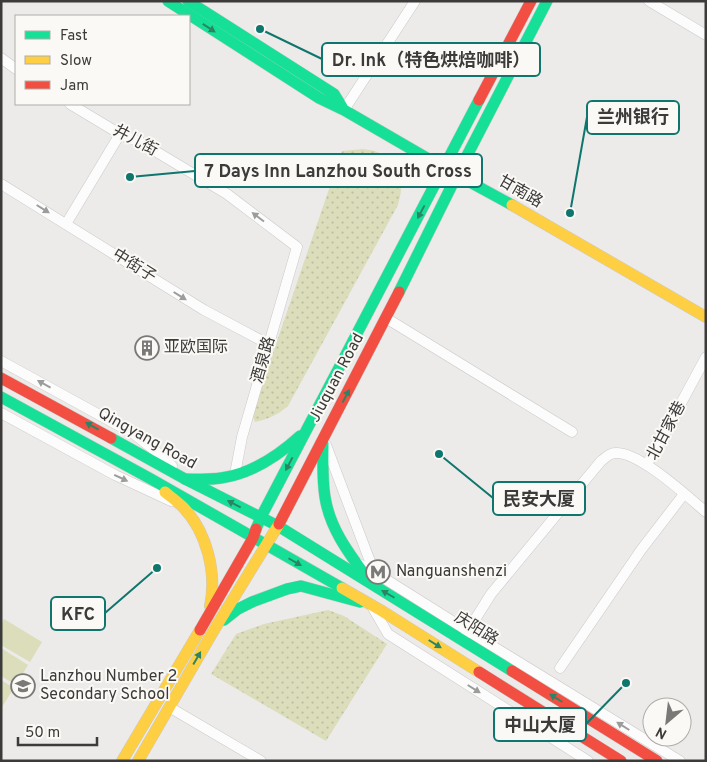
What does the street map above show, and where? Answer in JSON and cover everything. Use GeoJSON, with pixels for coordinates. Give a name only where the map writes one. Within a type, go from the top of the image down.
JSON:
{"type":"FeatureCollection","features":[{"type":"Feature","properties":{"kind":"main road","name":"甘南路"},"geometry":{"type":"LineString","coordinates":[[168,1],[190,15]]}},
{"type":"Feature","properties":{"kind":"main road","name":"甘南路"},"geometry":{"type":"LineString","coordinates":[[188,1],[334,94],[344,110]]}},
{"type":"Feature","properties":{"kind":"main road","name":"Jiuquan Road"},"geometry":{"type":"LineString","coordinates":[[138,761],[169,708],[253,538],[261,517],[531,1]]}},
{"type":"Feature","properties":{"kind":"main road","name":"Jiuquan Road"},"geometry":{"type":"LineString","coordinates":[[122,761],[208,627],[267,545],[278,526],[547,1]]}},
{"type":"Feature","properties":{"kind":"main road","name":"甘南路"},"geometry":{"type":"LineString","coordinates":[[190,15],[319,98],[344,110],[706,317]]}},
{"type":"Feature","properties":{"kind":"main road","name":"Qingyang Road"},"geometry":{"type":"LineString","coordinates":[[1,378],[185,479],[278,526]]}},
{"type":"Feature","properties":{"kind":"main road","name":"Qingyang Road"},"geometry":{"type":"LineString","coordinates":[[1,397],[253,538]]}},
{"type":"Feature","properties":{"kind":"main road"},"geometry":{"type":"LineString","coordinates":[[185,479],[222,477],[257,465],[286,449],[308,428]]}},
{"type":"Feature","properties":{"kind":"main road"},"geometry":{"type":"LineString","coordinates":[[323,439],[324,496],[328,514],[338,536],[356,563],[372,578]]}},
{"type":"Feature","properties":{"kind":"main road"},"geometry":{"type":"LineString","coordinates":[[150,479],[182,506],[194,521],[201,534],[212,571],[213,585],[208,627]]}},
{"type":"Feature","properties":{"kind":"main road","name":"庆阳路"},"geometry":{"type":"LineString","coordinates":[[278,526],[372,578],[657,761]]}},
{"type":"Feature","properties":{"kind":"main road"},"geometry":{"type":"LineString","coordinates":[[253,538],[371,604],[621,761]]}},
{"type":"Feature","properties":{"kind":"main road"},"geometry":{"type":"LineString","coordinates":[[208,627],[252,602],[301,586],[371,604]]}},
{"type":"Feature","properties":{"kind":"street"},"geometry":{"type":"LineString","coordinates":[[344,110],[415,1]]}},
{"type":"Feature","properties":{"kind":"street"},"geometry":{"type":"LineString","coordinates":[[649,1],[706,35]]}},
{"type":"Feature","properties":{"kind":"street"},"geometry":{"type":"LineString","coordinates":[[1,58],[15,68]]}},
{"type":"Feature","properties":{"kind":"street","name":"井儿街"},"geometry":{"type":"LineString","coordinates":[[72,105],[120,134],[140,142],[227,194],[297,246]]}},
{"type":"Feature","properties":{"kind":"street"},"geometry":{"type":"LineString","coordinates":[[66,224],[120,134]]}},
{"type":"Feature","properties":{"kind":"street","name":"中街子"},"geometry":{"type":"LineString","coordinates":[[1,184],[204,310],[268,344]]}},
{"type":"Feature","properties":{"kind":"street","name":"酒泉路"},"geometry":{"type":"LineString","coordinates":[[234,474],[242,437],[297,246]]}},
{"type":"Feature","properties":{"kind":"street"},"geometry":{"type":"LineString","coordinates":[[386,318],[572,432]]}},
{"type":"Feature","properties":{"kind":"street","name":"北甘家巷"},"geometry":{"type":"LineString","coordinates":[[706,357],[647,464],[706,512]]}},
{"type":"Feature","properties":{"kind":"street"},"geometry":{"type":"LineString","coordinates":[[1,361],[134,434],[158,453],[185,479]]}},
{"type":"Feature","properties":{"kind":"street"},"geometry":{"type":"LineString","coordinates":[[1,413],[115,475],[182,506]]}},
{"type":"Feature","properties":{"kind":"street"},"geometry":{"type":"LineString","coordinates":[[323,439],[372,578]]}},
{"type":"Feature","properties":{"kind":"street"},"geometry":{"type":"LineString","coordinates":[[647,464],[625,454],[612,453],[601,461],[491,594],[465,636],[680,761]]}},
{"type":"Feature","properties":{"kind":"street"},"geometry":{"type":"LineString","coordinates":[[560,668],[641,550],[684,494]]}},
{"type":"Feature","properties":{"kind":"street"},"geometry":{"type":"LineString","coordinates":[[371,604],[388,634],[588,761]]}},
{"type":"Feature","properties":{"kind":"street"},"geometry":{"type":"LineString","coordinates":[[169,708],[261,761]]}},
{"type":"Feature","properties":{"kind":"green space"},"geometry":{"type":"Polygon","coordinates":[[[363,149],[381,154],[394,166],[401,183],[398,205],[288,406],[265,420],[255,422],[252,414],[342,151],[363,149]]]}},
{"type":"Feature","properties":{"kind":"green space"},"geometry":{"type":"Polygon","coordinates":[[[328,610],[344,616],[387,644],[326,741],[211,674],[236,634],[264,624],[328,610]]]}},
{"type":"Feature","properties":{"kind":"green space"},"geometry":{"type":"Polygon","coordinates":[[[4,619],[42,642],[30,662],[1,645],[1,624],[4,619]]]}},
{"type":"Feature","properties":{"kind":"green space"},"geometry":{"type":"Polygon","coordinates":[[[1,648],[28,665],[16,685],[1,676],[1,648]]]}},
{"type":"Feature","properties":{"kind":"green space"},"geometry":{"type":"Polygon","coordinates":[[[1,680],[14,688],[2,707],[1,707],[1,680]]]}},
{"type":"Feature","properties":{"kind":"traffic: fast"},"geometry":{"type":"LineString","coordinates":[[168,1],[190,15]]}},
{"type":"Feature","properties":{"kind":"traffic: fast"},"geometry":{"type":"LineString","coordinates":[[188,1],[334,94],[342,107]]}},
{"type":"Feature","properties":{"kind":"traffic: fast"},"geometry":{"type":"LineString","coordinates":[[399,292],[547,1]]}},
{"type":"Feature","properties":{"kind":"traffic: fast"},"geometry":{"type":"LineString","coordinates":[[190,15],[319,98],[344,110],[512,205]]}},
{"type":"Feature","properties":{"kind":"traffic: fast"},"geometry":{"type":"LineString","coordinates":[[256,529],[479,100]]}},
{"type":"Feature","properties":{"kind":"traffic: fast"},"geometry":{"type":"LineString","coordinates":[[1,397],[151,479],[342,588]]}},
{"type":"Feature","properties":{"kind":"traffic: fast"},"geometry":{"type":"LineString","coordinates":[[185,479],[216,479],[242,473],[273,457],[300,436]]}},
{"type":"Feature","properties":{"kind":"traffic: fast"},"geometry":{"type":"LineString","coordinates":[[111,438],[185,479],[278,526],[512,671]]}},
{"type":"Feature","properties":{"kind":"traffic: fast"},"geometry":{"type":"LineString","coordinates":[[323,443],[324,490],[331,521],[342,542],[370,582]]}},
{"type":"Feature","properties":{"kind":"traffic: fast"},"geometry":{"type":"LineString","coordinates":[[224,620],[238,609],[252,602],[301,586],[360,602]]}},
{"type":"Feature","properties":{"kind":"traffic: slow"},"geometry":{"type":"LineString","coordinates":[[512,205],[706,317]]}},
{"type":"Feature","properties":{"kind":"traffic: slow"},"geometry":{"type":"LineString","coordinates":[[165,492],[181,505],[191,517],[204,541],[211,567],[212,593],[210,606]]}},
{"type":"Feature","properties":{"kind":"traffic: slow"},"geometry":{"type":"LineString","coordinates":[[138,761],[214,630],[279,524]]}},
{"type":"Feature","properties":{"kind":"traffic: slow"},"geometry":{"type":"LineString","coordinates":[[342,588],[479,672]]}},
{"type":"Feature","properties":{"kind":"traffic: slow"},"geometry":{"type":"LineString","coordinates":[[122,761],[200,630]]}},
{"type":"Feature","properties":{"kind":"traffic: jam"},"geometry":{"type":"LineString","coordinates":[[479,100],[531,1]]}},
{"type":"Feature","properties":{"kind":"traffic: jam"},"geometry":{"type":"LineString","coordinates":[[279,524],[399,292]]}},
{"type":"Feature","properties":{"kind":"traffic: jam"},"geometry":{"type":"LineString","coordinates":[[1,378],[111,438]]}},
{"type":"Feature","properties":{"kind":"traffic: jam"},"geometry":{"type":"LineString","coordinates":[[200,630],[253,538],[256,529]]}},
{"type":"Feature","properties":{"kind":"traffic: jam"},"geometry":{"type":"LineString","coordinates":[[512,671],[657,761]]}},
{"type":"Feature","properties":{"kind":"traffic: jam"},"geometry":{"type":"LineString","coordinates":[[479,672],[621,761]]}},
{"type":"Feature","properties":{"kind":"place","name":"Dr. Ink（特色烘焙咖啡）"},"geometry":{"type":"Point","coordinates":[260,29]}},
{"type":"Feature","properties":{"kind":"place","name":"7 Days Inn Lanzhou South Cross"},"geometry":{"type":"Point","coordinates":[130,177]}},
{"type":"Feature","properties":{"kind":"place","name":"兰州银行"},"geometry":{"type":"Point","coordinates":[570,213]}},
{"type":"Feature","properties":{"kind":"place","name":"亚欧国际"},"geometry":{"type":"Point","coordinates":[147,348]}},
{"type":"Feature","properties":{"kind":"place","name":"民安大厦"},"geometry":{"type":"Point","coordinates":[439,454]}},
{"type":"Feature","properties":{"kind":"place","name":"KFC"},"geometry":{"type":"Point","coordinates":[157,568]}},
{"type":"Feature","properties":{"kind":"place","name":"Nanguanshenzi"},"geometry":{"type":"Point","coordinates":[378,572]}},
{"type":"Feature","properties":{"kind":"place","name":"中山大厦"},"geometry":{"type":"Point","coordinates":[626,683]}},
{"type":"Feature","properties":{"kind":"place","name":"Lanzhou Number 2 Secondary School"},"geometry":{"type":"Point","coordinates":[23,686]}}]}
